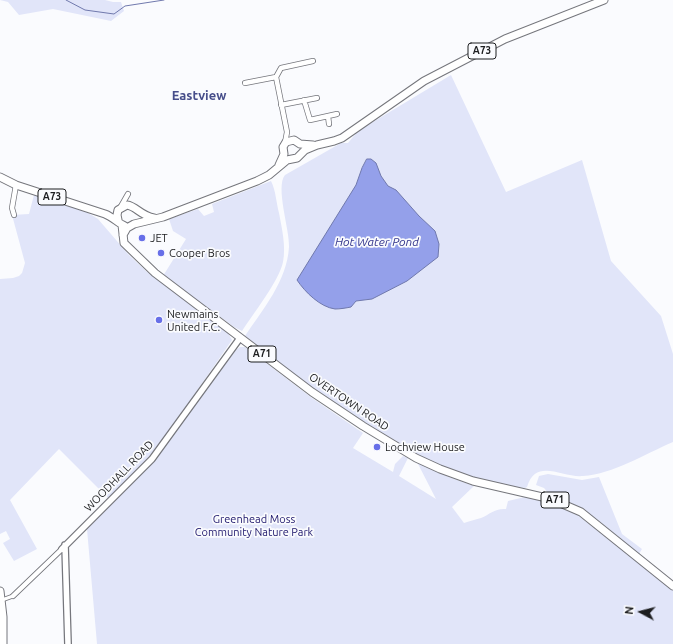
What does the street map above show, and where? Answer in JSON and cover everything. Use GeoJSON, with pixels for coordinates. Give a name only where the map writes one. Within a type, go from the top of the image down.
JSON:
{"type":"FeatureCollection","features":[{"type":"Feature","properties":{"kind":"main road","name":"A73"},"geometry":{"type":"LineString","coordinates":[[317,145],[334,141],[368,120],[424,81],[505,39],[604,0]]}},
{"type":"Feature","properties":{"kind":"main road"},"geometry":{"type":"LineString","coordinates":[[288,141],[317,145],[305,150],[297,158],[287,156],[283,149],[284,144],[288,141]]}},
{"type":"Feature","properties":{"kind":"main road"},"geometry":{"type":"LineString","coordinates":[[297,142],[301,147],[301,154]]}},
{"type":"Feature","properties":{"kind":"main road","name":"A73"},"geometry":{"type":"LineString","coordinates":[[0,178],[16,185],[105,214],[120,223],[133,225],[156,219],[266,177],[275,170],[287,156]]}},
{"type":"Feature","properties":{"kind":"main road"},"geometry":{"type":"LineString","coordinates":[[105,214],[127,205],[146,217],[156,219]]}},
{"type":"Feature","properties":{"kind":"main road"},"geometry":{"type":"LineString","coordinates":[[120,209],[116,215],[120,223]]}},
{"type":"Feature","properties":{"kind":"main road"},"geometry":{"type":"LineString","coordinates":[[123,236],[128,228],[133,225],[138,218],[135,209]]}},
{"type":"Feature","properties":{"kind":"main road","name":"OVERTOWN ROAD"},"geometry":{"type":"LineString","coordinates":[[120,223],[124,243],[155,273],[312,392],[363,426],[416,458],[440,469],[472,481],[551,499],[581,512],[673,586]]}},
{"type":"Feature","properties":{"kind":"main road"},"geometry":{"type":"LineString","coordinates":[[0,591],[2,600],[4,644]]}},
{"type":"Feature","properties":{"kind":"street"},"geometry":{"type":"LineString","coordinates":[[284,144],[286,132],[276,78],[280,68],[312,61]]}},
{"type":"Feature","properties":{"kind":"street"},"geometry":{"type":"LineString","coordinates":[[245,83],[276,78]]}},
{"type":"Feature","properties":{"kind":"street"},"geometry":{"type":"LineString","coordinates":[[280,105],[317,98]]}},
{"type":"Feature","properties":{"kind":"street"},"geometry":{"type":"LineString","coordinates":[[304,100],[310,120],[337,114]]}},
{"type":"Feature","properties":{"kind":"street"},"geometry":{"type":"LineString","coordinates":[[328,116],[330,124]]}},
{"type":"Feature","properties":{"kind":"street"},"geometry":{"type":"LineString","coordinates":[[286,132],[297,142]]}},
{"type":"Feature","properties":{"kind":"street"},"geometry":{"type":"LineString","coordinates":[[14,215],[12,208],[16,185]]}},
{"type":"Feature","properties":{"kind":"street"},"geometry":{"type":"LineString","coordinates":[[120,209],[128,194],[135,209]]}},
{"type":"Feature","properties":{"kind":"street","name":"WOODHALL ROAD"},"geometry":{"type":"LineString","coordinates":[[13,596],[152,459],[240,338]]}},
{"type":"Feature","properties":{"kind":"street"},"geometry":{"type":"LineString","coordinates":[[64,547],[68,644]]}},
{"type":"Feature","properties":{"kind":"street"},"geometry":{"type":"LineString","coordinates":[[2,600],[13,596]]}},
{"type":"Feature","properties":{"kind":"green space"},"geometry":{"type":"Polygon","coordinates":[[[0,0],[105,0],[121,2],[124,11],[111,21],[53,9],[19,15],[8,2],[0,0]]]}},
{"type":"Feature","properties":{"kind":"green space"},"geometry":{"type":"Polygon","coordinates":[[[451,75],[506,192],[582,160],[611,261],[661,316],[673,354],[673,442],[606,472],[575,476],[543,471],[537,473],[531,478],[527,487],[525,488],[486,481],[457,473],[410,451],[386,437],[323,395],[245,336],[279,283],[287,259],[289,240],[282,199],[282,181],[285,175],[341,143],[348,143],[358,131],[451,75]]]}},
{"type":"Feature","properties":{"kind":"green space"},"geometry":{"type":"Polygon","coordinates":[[[271,181],[275,193],[284,244],[283,262],[281,270],[271,288],[242,331],[234,327],[163,276],[186,239],[173,231],[169,219],[198,209],[204,216],[214,212],[212,204],[271,181]]]}},
{"type":"Feature","properties":{"kind":"green space"},"geometry":{"type":"Polygon","coordinates":[[[34,195],[85,211],[98,219],[129,255],[146,271],[228,333],[232,340],[166,436],[142,465],[108,498],[59,449],[10,500],[37,549],[14,561],[3,543],[10,539],[6,531],[0,534],[0,279],[13,278],[22,273],[25,263],[12,215],[29,214],[34,195]]]}},
{"type":"Feature","properties":{"kind":"green space","name":"Greenhead Moss Community Nature Park"},"geometry":{"type":"Polygon","coordinates":[[[240,347],[245,347],[312,398],[363,433],[353,448],[393,472],[395,464],[403,456],[408,458],[399,476],[436,499],[417,462],[449,477],[474,486],[452,507],[464,523],[481,518],[496,510],[506,509],[508,501],[529,496],[547,501],[575,513],[673,590],[673,644],[97,644],[87,529],[147,468],[236,350],[240,347]]]}},
{"type":"Feature","properties":{"kind":"green space"},"geometry":{"type":"Polygon","coordinates":[[[548,474],[582,480],[599,477],[622,534],[642,549],[639,554],[598,520],[582,509],[567,501],[550,495],[544,488],[536,485],[539,476],[548,474]]]}},
{"type":"Feature","properties":{"kind":"water","name":"Hot Water Pond"},"geometry":{"type":"Polygon","coordinates":[[[367,159],[371,159],[376,163],[381,176],[388,186],[396,190],[419,216],[435,231],[439,244],[438,257],[407,281],[372,299],[356,301],[351,307],[335,309],[329,308],[313,298],[297,280],[356,185],[367,159]]]}},
{"type":"Feature","properties":{"kind":"waterway"},"geometry":{"type":"LineString","coordinates":[[66,0],[85,10],[114,14],[125,6],[164,0]]}},
{"type":"Feature","properties":{"kind":"place","name":"JET"},"geometry":{"type":"Point","coordinates":[142,238]}},
{"type":"Feature","properties":{"kind":"place","name":"Cooper Bros"},"geometry":{"type":"Point","coordinates":[161,253]}},
{"type":"Feature","properties":{"kind":"place","name":"Newmains United F.C."},"geometry":{"type":"Point","coordinates":[159,320]}},
{"type":"Feature","properties":{"kind":"place","name":"Lochview House"},"geometry":{"type":"Point","coordinates":[377,447]}},
{"type":"Feature","properties":{"kind":"district","name":"Eastview"},"geometry":{"type":"Point","coordinates":[199,96]}}]}
